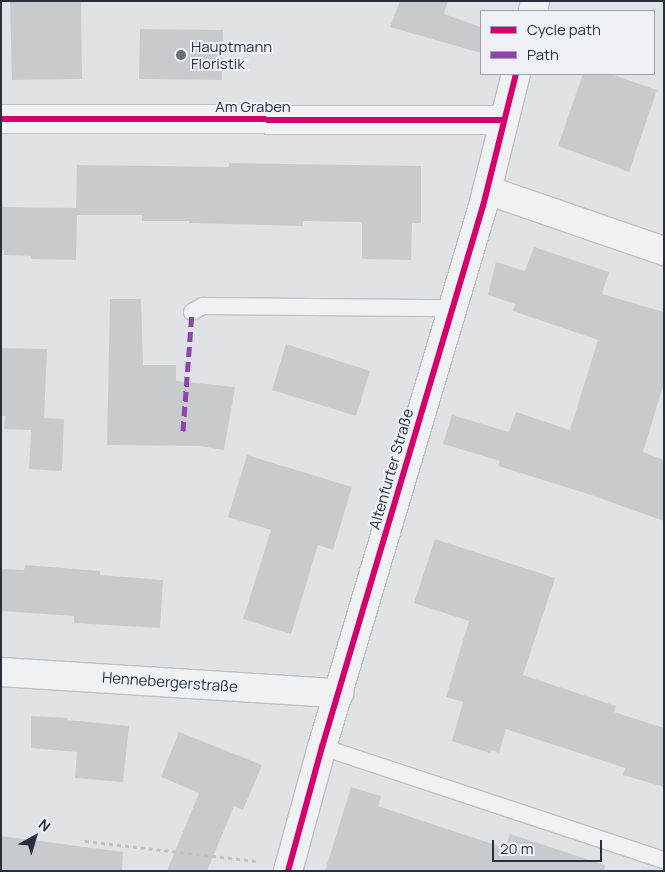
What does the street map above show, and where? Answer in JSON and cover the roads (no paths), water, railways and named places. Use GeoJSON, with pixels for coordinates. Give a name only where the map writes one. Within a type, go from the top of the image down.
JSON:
{"type":"FeatureCollection","features":[{"type":"Feature","properties":{"kind":"street","name":"Altenfurter Straße"},"geometry":{"type":"LineString","coordinates":[[289,868],[322,746],[487,190],[516,75]]}},
{"type":"Feature","properties":{"kind":"street","name":"Am Graben"},"geometry":{"type":"LineString","coordinates":[[1,120],[504,120]]}},
{"type":"Feature","properties":{"kind":"street"},"geometry":{"type":"LineString","coordinates":[[487,190],[664,251]]}},
{"type":"Feature","properties":{"kind":"street","name":"Hennebergerstraße"},"geometry":{"type":"LineString","coordinates":[[1,672],[339,693]]}},
{"type":"Feature","properties":{"kind":"lane"},"geometry":{"type":"LineString","coordinates":[[192,312],[203,306],[452,308]]}},
{"type":"Feature","properties":{"kind":"lane"},"geometry":{"type":"LineString","coordinates":[[322,746],[664,860]]}},
{"type":"Feature","properties":{"kind":"place","name":"Hauptmann Floristik"},"geometry":{"type":"Point","coordinates":[181,55]}}]}
